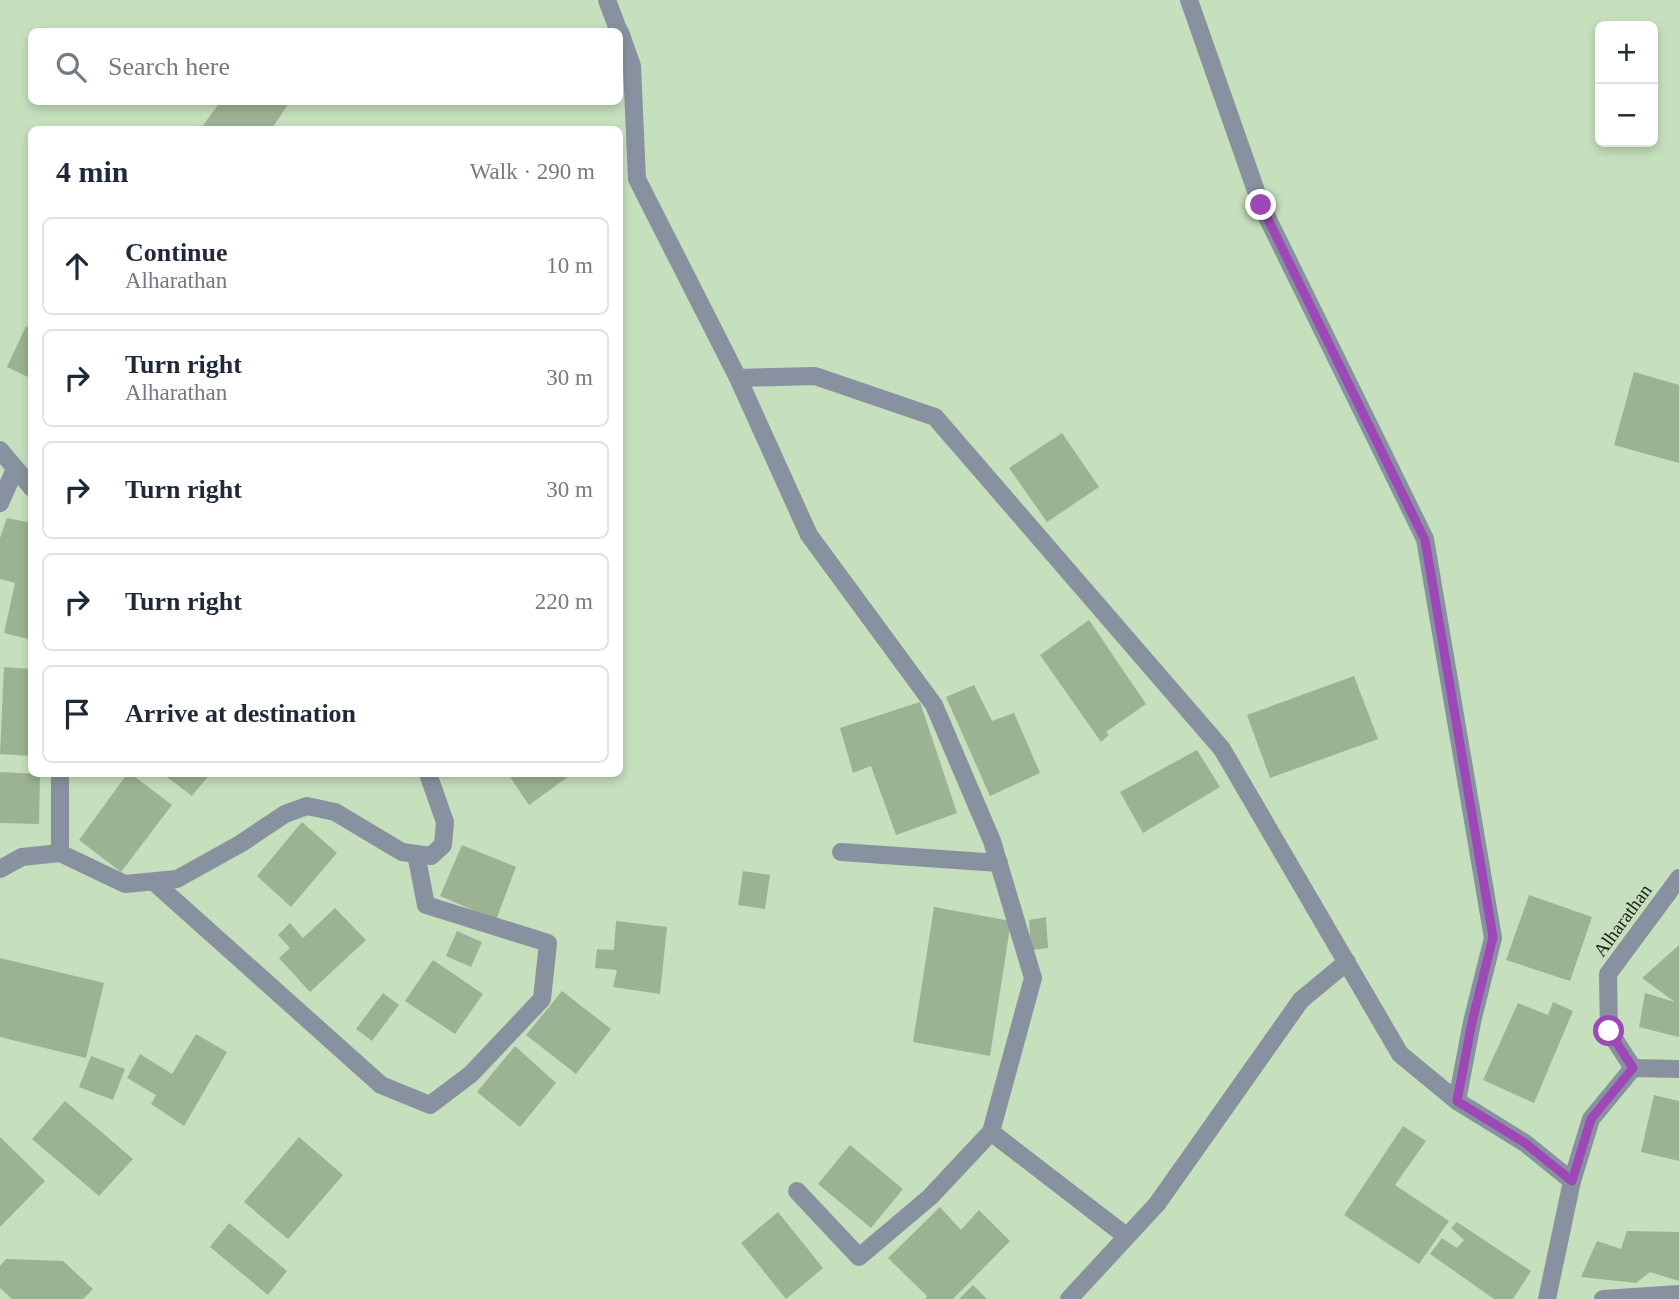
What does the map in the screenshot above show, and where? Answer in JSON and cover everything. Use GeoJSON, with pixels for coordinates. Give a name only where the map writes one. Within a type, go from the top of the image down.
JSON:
{"type":"FeatureCollection","features":[{"type":"Feature","properties":{"kind":"street"},"geometry":{"type":"LineString","coordinates":[[607,0],[618,28]]}},
{"type":"Feature","properties":{"kind":"street"},"geometry":{"type":"LineString","coordinates":[[1189,0],[1261,205],[1425,540],[1493,937],[1472,1022],[1457,1101]]}},
{"type":"Feature","properties":{"kind":"street"},"geometry":{"type":"LineString","coordinates":[[623,42],[632,66],[637,179],[738,378],[809,535],[934,705],[992,841],[1033,978],[992,1132],[930,1198],[859,1258],[797,1191]]}},
{"type":"Feature","properties":{"kind":"street"},"geometry":{"type":"LineString","coordinates":[[738,378],[815,376],[935,417],[1222,749],[1400,1054],[1457,1101],[1525,1143],[1572,1181]]}},
{"type":"Feature","properties":{"kind":"street"},"geometry":{"type":"LineString","coordinates":[[0,450],[28,484]]}},
{"type":"Feature","properties":{"kind":"street"},"geometry":{"type":"LineString","coordinates":[[0,503],[15,469]]}},
{"type":"Feature","properties":{"kind":"street"},"geometry":{"type":"LineString","coordinates":[[60,777],[60,853]]}},
{"type":"Feature","properties":{"kind":"street"},"geometry":{"type":"LineString","coordinates":[[0,869],[22,857],[60,853],[125,884],[177,879],[240,844],[285,814],[307,806],[335,812],[402,852],[431,856],[443,845],[445,822],[429,777]]}},
{"type":"Feature","properties":{"kind":"street"},"geometry":{"type":"LineString","coordinates":[[841,852],[999,863]]}},
{"type":"Feature","properties":{"kind":"street"},"geometry":{"type":"LineString","coordinates":[[154,882],[381,1085],[430,1105],[471,1074],[542,999],[548,943],[426,905],[416,854]]}},
{"type":"Feature","properties":{"kind":"street","name":"Alharathan"},"geometry":{"type":"LineString","coordinates":[[1633,1068],[1609,1031],[1608,974],[1679,878]]}},
{"type":"Feature","properties":{"kind":"street"},"geometry":{"type":"LineString","coordinates":[[1069,1299],[1157,1204],[1301,1000],[1347,962]]}},
{"type":"Feature","properties":{"kind":"street"},"geometry":{"type":"LineString","coordinates":[[1547,1299],[1572,1181],[1591,1119],[1633,1068],[1679,1069]]}},
{"type":"Feature","properties":{"kind":"street"},"geometry":{"type":"LineString","coordinates":[[992,1132],[1126,1236]]}},
{"type":"Feature","properties":{"kind":"street"},"geometry":{"type":"LineString","coordinates":[[1603,1299],[1679,1294]]}},
{"type":"Feature","properties":{"kind":"building"},"geometry":{"type":"Polygon","coordinates":[[[218,105],[288,105],[274,126],[203,126],[218,105]]]}},
{"type":"Feature","properties":{"kind":"building"},"geometry":{"type":"Polygon","coordinates":[[[26,326],[28,377],[7,367],[26,326]]]}},
{"type":"Feature","properties":{"kind":"building"},"geometry":{"type":"Polygon","coordinates":[[[1634,372],[1679,385],[1679,463],[1614,445],[1634,372]]]}},
{"type":"Feature","properties":{"kind":"building"},"geometry":{"type":"Polygon","coordinates":[[[1062,433],[1099,487],[1047,522],[1009,468],[1062,433]]]}},
{"type":"Feature","properties":{"kind":"building"},"geometry":{"type":"Polygon","coordinates":[[[7,518],[28,522],[28,639],[4,633],[15,583],[0,579],[0,538],[7,518]]]}},
{"type":"Feature","properties":{"kind":"building"},"geometry":{"type":"Polygon","coordinates":[[[1089,620],[1146,704],[1106,732],[1109,735],[1101,742],[1040,655],[1089,620]]]}},
{"type":"Feature","properties":{"kind":"building"},"geometry":{"type":"Polygon","coordinates":[[[4,667],[28,669],[28,756],[0,754],[4,667]]]}},
{"type":"Feature","properties":{"kind":"building"},"geometry":{"type":"Polygon","coordinates":[[[1354,676],[1378,739],[1270,778],[1247,715],[1354,676]]]}},
{"type":"Feature","properties":{"kind":"building"},"geometry":{"type":"Polygon","coordinates":[[[974,685],[992,721],[1014,713],[1040,773],[990,796],[946,697],[974,685]]]}},
{"type":"Feature","properties":{"kind":"building"},"geometry":{"type":"Polygon","coordinates":[[[920,702],[957,813],[896,835],[871,766],[853,773],[840,728],[920,702]]]}},
{"type":"Feature","properties":{"kind":"building"},"geometry":{"type":"Polygon","coordinates":[[[1197,750],[1220,787],[1143,833],[1120,792],[1197,750]]]}},
{"type":"Feature","properties":{"kind":"building"},"geometry":{"type":"Polygon","coordinates":[[[0,772],[40,777],[39,824],[0,823],[0,772]]]}},
{"type":"Feature","properties":{"kind":"building"},"geometry":{"type":"Polygon","coordinates":[[[125,777],[135,777],[172,805],[121,872],[79,840],[125,777]]]}},
{"type":"Feature","properties":{"kind":"building"},"geometry":{"type":"Polygon","coordinates":[[[167,777],[208,777],[192,796],[167,777]]]}},
{"type":"Feature","properties":{"kind":"building"},"geometry":{"type":"Polygon","coordinates":[[[510,777],[568,777],[529,805],[510,777]]]}},
{"type":"Feature","properties":{"kind":"building"},"geometry":{"type":"Polygon","coordinates":[[[302,822],[337,853],[291,907],[257,876],[302,822]]]}},
{"type":"Feature","properties":{"kind":"building"},"geometry":{"type":"Polygon","coordinates":[[[462,845],[516,867],[496,920],[440,896],[462,845]]]}},
{"type":"Feature","properties":{"kind":"building"},"geometry":{"type":"Polygon","coordinates":[[[743,871],[770,875],[765,909],[738,905],[743,871]]]}},
{"type":"Feature","properties":{"kind":"building"},"geometry":{"type":"Polygon","coordinates":[[[1529,895],[1592,917],[1570,981],[1506,960],[1529,895]]]}},
{"type":"Feature","properties":{"kind":"building"},"geometry":{"type":"Polygon","coordinates":[[[934,907],[1011,921],[990,1056],[913,1042],[934,907]]]}},
{"type":"Feature","properties":{"kind":"building"},"geometry":{"type":"Polygon","coordinates":[[[335,908],[366,940],[310,992],[279,958],[290,948],[278,935],[290,923],[303,938],[335,908]]]}},
{"type":"Feature","properties":{"kind":"building"},"geometry":{"type":"Polygon","coordinates":[[[1046,917],[1048,948],[1031,950],[1029,920],[1046,917]]]}},
{"type":"Feature","properties":{"kind":"building"},"geometry":{"type":"Polygon","coordinates":[[[616,921],[667,927],[660,994],[613,987],[617,970],[595,968],[597,949],[614,950],[616,921]]]}},
{"type":"Feature","properties":{"kind":"building"},"geometry":{"type":"Polygon","coordinates":[[[457,931],[482,942],[471,967],[446,956],[457,931]]]}},
{"type":"Feature","properties":{"kind":"building"},"geometry":{"type":"Polygon","coordinates":[[[1679,945],[1679,1037],[1639,1027],[1645,993],[1675,1002],[1642,978],[1679,945]]]}},
{"type":"Feature","properties":{"kind":"building"},"geometry":{"type":"Polygon","coordinates":[[[0,958],[104,983],[86,1058],[0,1037],[0,958]]]}},
{"type":"Feature","properties":{"kind":"building"},"geometry":{"type":"Polygon","coordinates":[[[433,960],[483,994],[455,1034],[405,1001],[433,960]]]}},
{"type":"Feature","properties":{"kind":"building"},"geometry":{"type":"Polygon","coordinates":[[[562,991],[611,1029],[576,1074],[526,1035],[562,991]]]}},
{"type":"Feature","properties":{"kind":"building"},"geometry":{"type":"Polygon","coordinates":[[[383,993],[399,1005],[372,1041],[356,1029],[383,993]]]}},
{"type":"Feature","properties":{"kind":"building"},"geometry":{"type":"Polygon","coordinates":[[[1553,1002],[1573,1011],[1534,1103],[1483,1080],[1518,1003],[1548,1015],[1553,1002]]]}},
{"type":"Feature","properties":{"kind":"building"},"geometry":{"type":"Polygon","coordinates":[[[196,1034],[227,1052],[184,1126],[151,1104],[156,1095],[127,1078],[140,1054],[172,1074],[196,1034]]]}},
{"type":"Feature","properties":{"kind":"building"},"geometry":{"type":"Polygon","coordinates":[[[515,1046],[556,1083],[520,1127],[477,1092],[515,1046]]]}},
{"type":"Feature","properties":{"kind":"building"},"geometry":{"type":"Polygon","coordinates":[[[91,1056],[125,1069],[113,1100],[79,1087],[91,1056]]]}},
{"type":"Feature","properties":{"kind":"building"},"geometry":{"type":"Polygon","coordinates":[[[1654,1095],[1679,1101],[1679,1161],[1641,1152],[1654,1095]]]}},
{"type":"Feature","properties":{"kind":"building"},"geometry":{"type":"Polygon","coordinates":[[[65,1101],[133,1159],[99,1196],[32,1139],[65,1101]]]}},
{"type":"Feature","properties":{"kind":"building"},"geometry":{"type":"Polygon","coordinates":[[[1403,1126],[1426,1141],[1395,1185],[1449,1221],[1419,1264],[1344,1215],[1403,1126]]]}},
{"type":"Feature","properties":{"kind":"building"},"geometry":{"type":"Polygon","coordinates":[[[0,1137],[45,1181],[0,1227],[0,1137]]]}},
{"type":"Feature","properties":{"kind":"building"},"geometry":{"type":"Polygon","coordinates":[[[299,1137],[343,1175],[288,1239],[244,1202],[299,1137]]]}},
{"type":"Feature","properties":{"kind":"building"},"geometry":{"type":"Polygon","coordinates":[[[850,1145],[903,1189],[871,1228],[818,1184],[850,1145]]]}},
{"type":"Feature","properties":{"kind":"building"},"geometry":{"type":"Polygon","coordinates":[[[940,1207],[961,1230],[979,1210],[1010,1241],[953,1299],[925,1299],[927,1296],[888,1258],[940,1207]]]}},
{"type":"Feature","properties":{"kind":"building"},"geometry":{"type":"Polygon","coordinates":[[[778,1212],[823,1268],[786,1299],[741,1243],[778,1212]]]}},
{"type":"Feature","properties":{"kind":"building"},"geometry":{"type":"Polygon","coordinates":[[[1457,1222],[1531,1271],[1513,1299],[1494,1299],[1430,1254],[1442,1238],[1457,1248],[1464,1240],[1451,1228],[1457,1222]]]}},
{"type":"Feature","properties":{"kind":"building"},"geometry":{"type":"Polygon","coordinates":[[[229,1223],[287,1271],[268,1295],[210,1247],[229,1223]]]}},
{"type":"Feature","properties":{"kind":"building"},"geometry":{"type":"Polygon","coordinates":[[[1627,1231],[1679,1232],[1679,1281],[1650,1272],[1636,1283],[1581,1277],[1597,1241],[1621,1249],[1627,1231]]]}},
{"type":"Feature","properties":{"kind":"building"},"geometry":{"type":"Polygon","coordinates":[[[6,1259],[63,1261],[93,1289],[83,1299],[12,1299],[0,1288],[0,1266],[6,1259]]]}},
{"type":"Feature","properties":{"kind":"building"},"geometry":{"type":"Polygon","coordinates":[[[973,1285],[987,1299],[959,1299],[973,1285]]]}},
{"type":"Feature","properties":{"kind":"route"},"geometry":{"type":"LineString","coordinates":[[1261,205],[1425,540],[1493,937],[1472,1022],[1457,1101],[1525,1143],[1572,1181],[1591,1119],[1633,1068],[1609,1031]]}}]}
